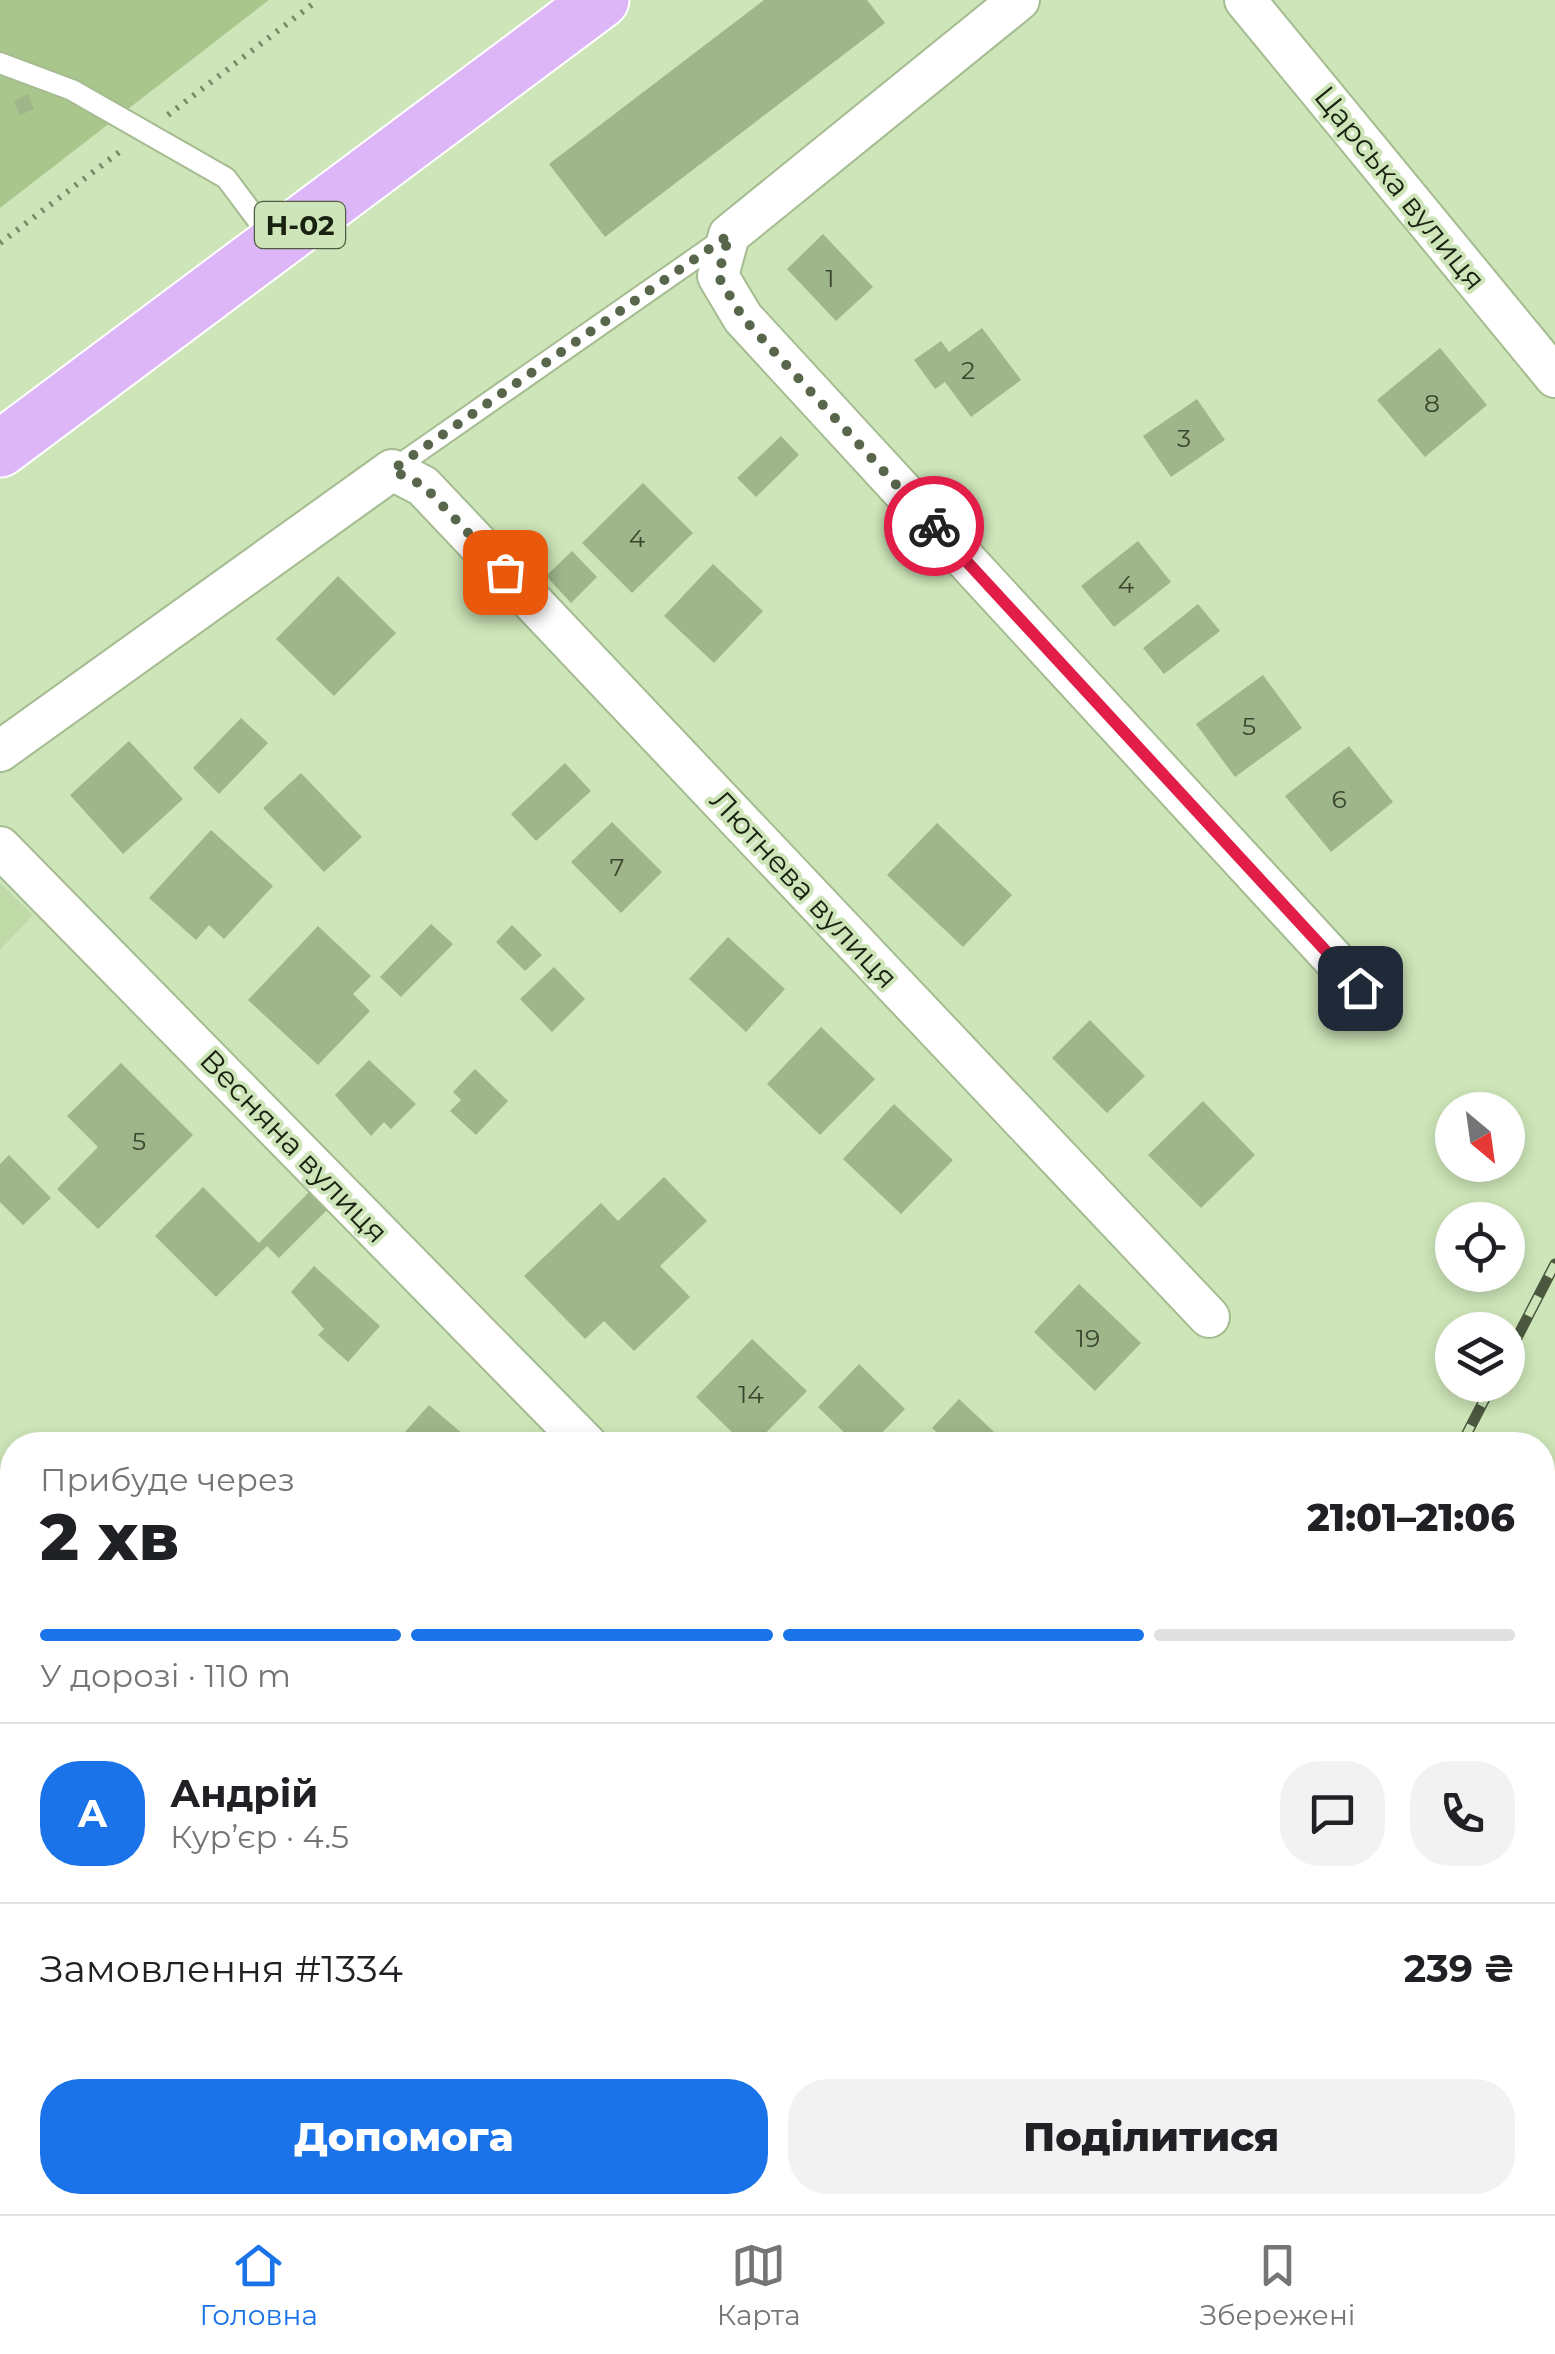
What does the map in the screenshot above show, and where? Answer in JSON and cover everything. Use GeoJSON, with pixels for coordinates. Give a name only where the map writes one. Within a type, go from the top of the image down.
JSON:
{"type":"FeatureCollection","features":[{"type":"Feature","properties":{"kind":"main road","name":"Н-02"},"geometry":{"type":"LineString","coordinates":[[0,449],[600,0]]}},
{"type":"Feature","properties":{"kind":"street"},"geometry":{"type":"LineString","coordinates":[[1020,0],[729,235],[718,276],[743,318],[1360,988]]}},
{"type":"Feature","properties":{"kind":"street","name":"Царська вулиця"},"geometry":{"type":"LineString","coordinates":[[1244,0],[1555,377]]}},
{"type":"Feature","properties":{"kind":"street"},"geometry":{"type":"LineString","coordinates":[[0,751],[392,470]]}},
{"type":"Feature","properties":{"kind":"street","name":"Лютнева вулиця"},"geometry":{"type":"LineString","coordinates":[[392,470],[424,486],[1209,1317]]}},
{"type":"Feature","properties":{"kind":"street","name":"Весняна вулиця"},"geometry":{"type":"LineString","coordinates":[[0,846],[575,1432]]}},
{"type":"Feature","properties":{"kind":"lane"},"geometry":{"type":"LineString","coordinates":[[0,63],[72,90],[226,178],[275,244]]}},
{"type":"Feature","properties":{"kind":"lane"},"geometry":{"type":"LineString","coordinates":[[392,470],[729,235]]}},
{"type":"Feature","properties":{"kind":"shaded area"},"geometry":{"type":"Polygon","coordinates":[[[0,0],[269,0],[0,208],[0,0]]]}},
{"type":"Feature","properties":{"kind":"shaded area"},"geometry":{"type":"Polygon","coordinates":[[[0,883],[33,915],[0,950],[0,883]]]}},
{"type":"Feature","properties":{"kind":"building"},"geometry":{"type":"Polygon","coordinates":[[[764,0],[867,0],[885,23],[605,237],[549,164],[764,0]]]}},
{"type":"Feature","properties":{"kind":"building"},"geometry":{"type":"Polygon","coordinates":[[[28,94],[34,109],[20,115],[14,101],[28,94]]]}},
{"type":"Feature","properties":{"kind":"building"},"geometry":{"type":"Polygon","coordinates":[[[823,234],[873,287],[836,321],[787,269],[823,234]]]}},
{"type":"Feature","properties":{"kind":"building"},"geometry":{"type":"Polygon","coordinates":[[[982,328],[1021,380],[971,417],[945,382],[935,389],[914,360],[941,341],[949,352],[982,328]]]}},
{"type":"Feature","properties":{"kind":"building"},"geometry":{"type":"Polygon","coordinates":[[[1440,348],[1487,405],[1425,457],[1377,400],[1440,348]]]}},
{"type":"Feature","properties":{"kind":"building"},"geometry":{"type":"Polygon","coordinates":[[[1197,399],[1225,440],[1171,477],[1143,436],[1197,399]]]}},
{"type":"Feature","properties":{"kind":"building"},"geometry":{"type":"Polygon","coordinates":[[[781,436],[799,455],[756,497],[737,478],[781,436]]]}},
{"type":"Feature","properties":{"kind":"building"},"geometry":{"type":"Polygon","coordinates":[[[643,483],[693,533],[632,593],[582,543],[643,483]]]}},
{"type":"Feature","properties":{"kind":"building"},"geometry":{"type":"Polygon","coordinates":[[[1138,541],[1171,582],[1114,627],[1081,586],[1138,541]]]}},
{"type":"Feature","properties":{"kind":"building"},"geometry":{"type":"Polygon","coordinates":[[[572,551],[597,577],[571,603],[546,576],[572,551]]]}},
{"type":"Feature","properties":{"kind":"building"},"geometry":{"type":"Polygon","coordinates":[[[713,564],[763,611],[714,663],[664,616],[713,564]]]}},
{"type":"Feature","properties":{"kind":"building"},"geometry":{"type":"Polygon","coordinates":[[[338,576],[396,633],[334,696],[276,639],[338,576]]]}},
{"type":"Feature","properties":{"kind":"building"},"geometry":{"type":"Polygon","coordinates":[[[1198,604],[1220,631],[1164,674],[1143,648],[1198,604]]]}},
{"type":"Feature","properties":{"kind":"building"},"geometry":{"type":"Polygon","coordinates":[[[1263,675],[1302,728],[1235,777],[1196,724],[1263,675]]]}},
{"type":"Feature","properties":{"kind":"building"},"geometry":{"type":"Polygon","coordinates":[[[241,718],[268,743],[219,794],[193,768],[241,718]]]}},
{"type":"Feature","properties":{"kind":"building"},"geometry":{"type":"Polygon","coordinates":[[[129,741],[183,799],[123,854],[70,795],[129,741]]]}},
{"type":"Feature","properties":{"kind":"building"},"geometry":{"type":"Polygon","coordinates":[[[1349,746],[1393,802],[1331,852],[1285,796],[1349,746]]]}},
{"type":"Feature","properties":{"kind":"building"},"geometry":{"type":"Polygon","coordinates":[[[565,763],[591,791],[536,841],[511,814],[565,763]]]}},
{"type":"Feature","properties":{"kind":"building"},"geometry":{"type":"Polygon","coordinates":[[[301,773],[362,837],[324,872],[263,808],[301,773]]]}},
{"type":"Feature","properties":{"kind":"building"},"geometry":{"type":"Polygon","coordinates":[[[612,822],[662,872],[621,913],[571,862],[612,822]]]}},
{"type":"Feature","properties":{"kind":"building"},"geometry":{"type":"Polygon","coordinates":[[[937,823],[1012,895],[963,947],[887,875],[937,823]]]}},
{"type":"Feature","properties":{"kind":"building"},"geometry":{"type":"Polygon","coordinates":[[[211,830],[273,886],[224,939],[209,925],[196,940],[149,898],[211,830]]]}},
{"type":"Feature","properties":{"kind":"building"},"geometry":{"type":"Polygon","coordinates":[[[431,924],[453,944],[401,997],[380,977],[431,924]]]}},
{"type":"Feature","properties":{"kind":"building"},"geometry":{"type":"Polygon","coordinates":[[[512,925],[542,955],[525,971],[496,942],[512,925]]]}},
{"type":"Feature","properties":{"kind":"building"},"geometry":{"type":"Polygon","coordinates":[[[318,926],[371,976],[353,994],[370,1011],[318,1065],[248,1000],[318,926]]]}},
{"type":"Feature","properties":{"kind":"building"},"geometry":{"type":"Polygon","coordinates":[[[728,937],[785,989],[746,1032],[689,979],[728,937]]]}},
{"type":"Feature","properties":{"kind":"building"},"geometry":{"type":"Polygon","coordinates":[[[554,967],[585,999],[552,1032],[520,999],[554,967]]]}},
{"type":"Feature","properties":{"kind":"building"},"geometry":{"type":"Polygon","coordinates":[[[1090,1020],[1145,1076],[1107,1113],[1052,1058],[1090,1020]]]}},
{"type":"Feature","properties":{"kind":"building"},"geometry":{"type":"Polygon","coordinates":[[[821,1027],[875,1079],[820,1135],[767,1084],[821,1027]]]}},
{"type":"Feature","properties":{"kind":"building"},"geometry":{"type":"Polygon","coordinates":[[[369,1060],[416,1104],[391,1129],[384,1122],[371,1136],[335,1095],[369,1060]]]}},
{"type":"Feature","properties":{"kind":"building"},"geometry":{"type":"Polygon","coordinates":[[[121,1063],[193,1135],[98,1229],[57,1189],[98,1147],[67,1116],[121,1063]]]}},
{"type":"Feature","properties":{"kind":"building"},"geometry":{"type":"Polygon","coordinates":[[[475,1069],[508,1101],[476,1135],[450,1111],[461,1100],[453,1092],[475,1069]]]}},
{"type":"Feature","properties":{"kind":"building"},"geometry":{"type":"Polygon","coordinates":[[[1203,1101],[1255,1155],[1201,1208],[1148,1155],[1203,1101]]]}},
{"type":"Feature","properties":{"kind":"building"},"geometry":{"type":"Polygon","coordinates":[[[894,1104],[953,1160],[901,1214],[843,1159],[894,1104]]]}},
{"type":"Feature","properties":{"kind":"building"},"geometry":{"type":"Polygon","coordinates":[[[9,1155],[51,1198],[23,1225],[0,1202],[0,1164],[9,1155]]]}},
{"type":"Feature","properties":{"kind":"building"},"geometry":{"type":"Polygon","coordinates":[[[664,1177],[707,1221],[660,1266],[690,1297],[634,1351],[604,1321],[585,1339],[524,1276],[601,1203],[618,1221],[664,1177]]]}},
{"type":"Feature","properties":{"kind":"building"},"geometry":{"type":"Polygon","coordinates":[[[203,1187],[259,1243],[309,1192],[327,1210],[279,1258],[267,1246],[216,1297],[155,1236],[203,1187]]]}},
{"type":"Feature","properties":{"kind":"building"},"geometry":{"type":"Polygon","coordinates":[[[314,1266],[380,1326],[348,1362],[318,1335],[324,1329],[291,1292],[314,1266]]]}},
{"type":"Feature","properties":{"kind":"building"},"geometry":{"type":"Polygon","coordinates":[[[1079,1284],[1141,1343],[1095,1391],[1034,1332],[1079,1284]]]}},
{"type":"Feature","properties":{"kind":"building"},"geometry":{"type":"Polygon","coordinates":[[[752,1339],[807,1391],[767,1432],[732,1432],[696,1397],[752,1339]]]}},
{"type":"Feature","properties":{"kind":"building"},"geometry":{"type":"Polygon","coordinates":[[[859,1364],[905,1409],[883,1432],[844,1432],[818,1407],[859,1364]]]}},
{"type":"Feature","properties":{"kind":"building"},"geometry":{"type":"Polygon","coordinates":[[[959,1399],[994,1432],[936,1432],[932,1428],[959,1399]]]}},
{"type":"Feature","properties":{"kind":"building"},"geometry":{"type":"Polygon","coordinates":[[[429,1405],[460,1432],[405,1432],[429,1405]]]}},
{"type":"Feature","properties":{"kind":"railway"},"geometry":{"type":"LineString","coordinates":[[1525,1322],[1555,1264]]}},
{"type":"Feature","properties":{"kind":"railway"},"geometry":{"type":"LineString","coordinates":[[1468,1432],[1483,1402]]}},
{"type":"Feature","properties":{"kind":"way so far"},"geometry":{"type":"LineString","coordinates":[[505,572],[424,486],[392,470],[729,235],[718,276],[743,318],[934,526]]}},
{"type":"Feature","properties":{"kind":"route"},"geometry":{"type":"LineString","coordinates":[[934,526],[1360,988]]}}]}
